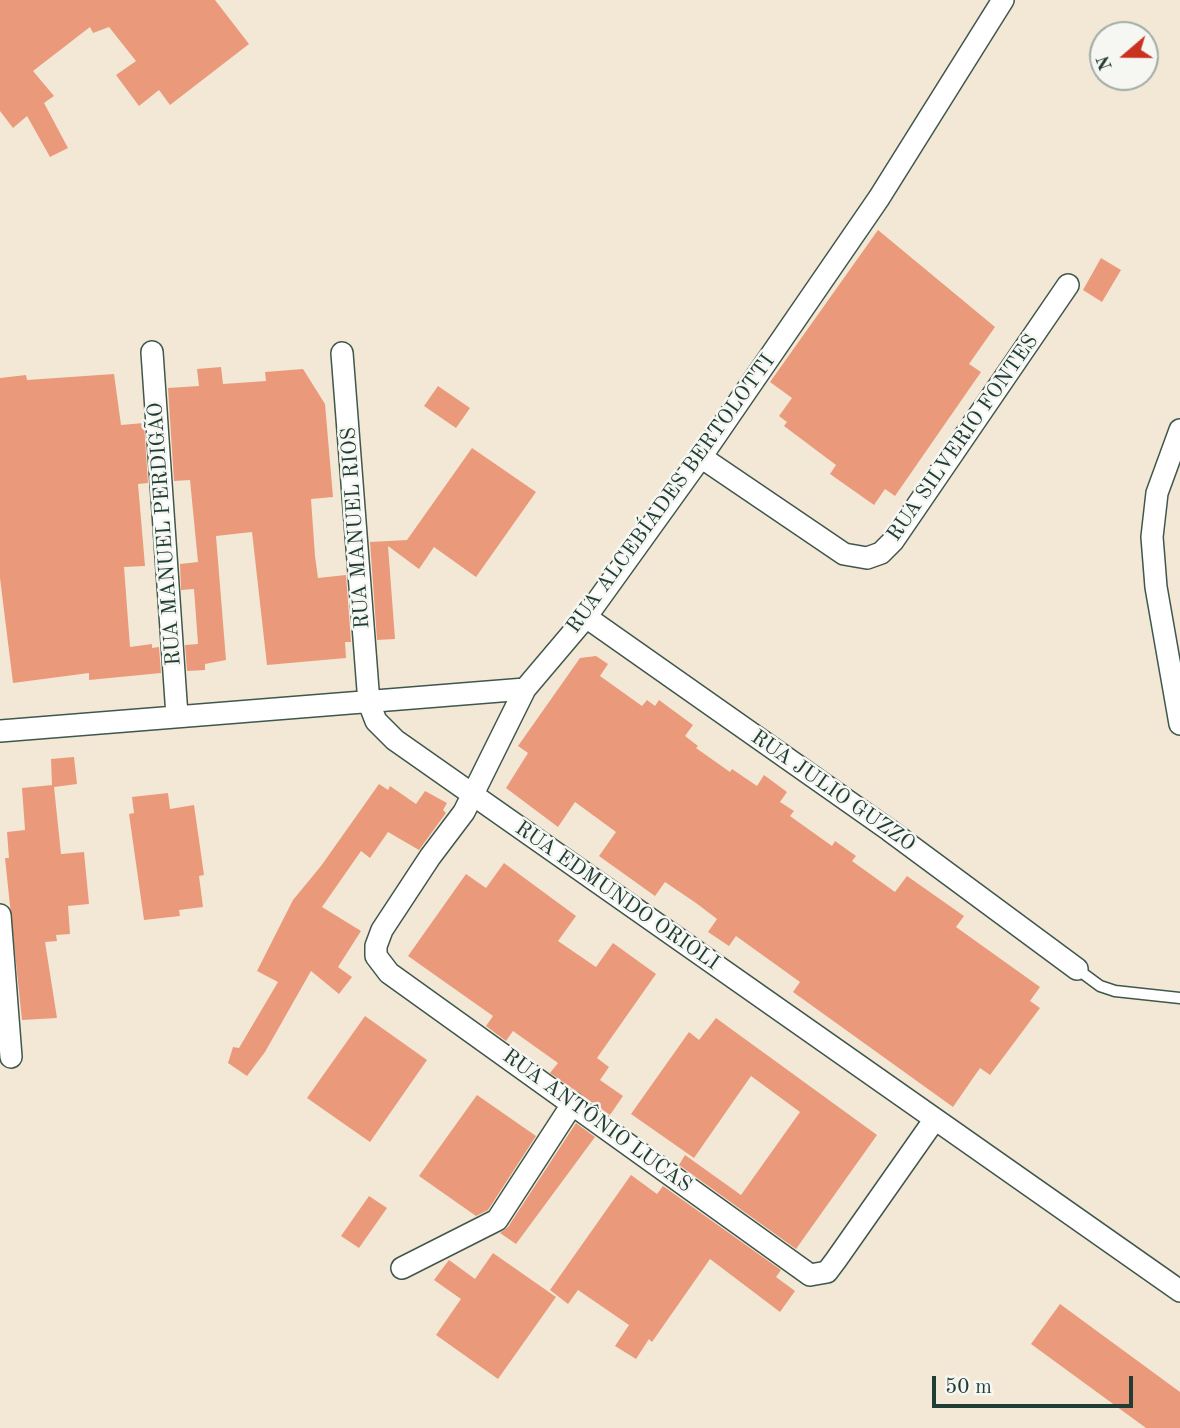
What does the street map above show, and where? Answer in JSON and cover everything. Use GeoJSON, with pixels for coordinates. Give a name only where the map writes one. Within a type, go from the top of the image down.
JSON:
{"type":"FeatureCollection","features":[{"type":"Feature","properties":{"kind":"street","name":"RUA ALCEBÍADES BERTOLOTTI"},"geometry":{"type":"LineString","coordinates":[[474,794],[525,689],[586,617],[701,457],[879,198],[1003,0]]}},
{"type":"Feature","properties":{"kind":"street","name":"RUA SILVERIO FONTES"},"geometry":{"type":"LineString","coordinates":[[701,457],[844,554],[867,558],[881,553],[894,541],[1068,285]]}},
{"type":"Feature","properties":{"kind":"street","name":"RUA MANUEL PERDIGÃO"},"geometry":{"type":"LineString","coordinates":[[152,352],[177,716]]}},
{"type":"Feature","properties":{"kind":"street","name":"RUA MANUEL RIOS"},"geometry":{"type":"LineString","coordinates":[[342,353],[369,703]]}},
{"type":"Feature","properties":{"kind":"street"},"geometry":{"type":"LineString","coordinates":[[1180,430],[1157,493],[1152,537],[1156,587],[1180,724]]}},
{"type":"Feature","properties":{"kind":"street","name":"RUA JULIO GUZZO"},"geometry":{"type":"LineString","coordinates":[[586,617],[889,830],[1077,969]]}},
{"type":"Feature","properties":{"kind":"street"},"geometry":{"type":"LineString","coordinates":[[0,731],[525,689]]}},
{"type":"Feature","properties":{"kind":"street","name":"RUA EDMUNDO ORIOLI"},"geometry":{"type":"LineString","coordinates":[[369,703],[376,721],[395,740],[1180,1291]]}},
{"type":"Feature","properties":{"kind":"street","name":"RUA ANTÔNIO LUCAS"},"geometry":{"type":"LineString","coordinates":[[474,794],[382,930],[376,946],[376,956],[389,973],[810,1275],[827,1272],[836,1261],[935,1119]]}},
{"type":"Feature","properties":{"kind":"street"},"geometry":{"type":"LineString","coordinates":[[0,915],[11,1057]]}},
{"type":"Feature","properties":{"kind":"street"},"geometry":{"type":"LineString","coordinates":[[402,1268],[497,1220],[573,1103]]}},
{"type":"Feature","properties":{"kind":"lane"},"geometry":{"type":"LineString","coordinates":[[1077,969],[1100,986],[1115,991],[1180,998]]}},
{"type":"Feature","properties":{"kind":"building"},"geometry":{"type":"Polygon","coordinates":[[[0,0],[215,0],[249,44],[170,105],[159,90],[139,106],[116,75],[136,61],[109,27],[93,33],[90,27],[33,71],[54,96],[44,103],[68,148],[50,157],[27,116],[13,128],[0,111],[0,0]]]}},
{"type":"Feature","properties":{"kind":"building"},"geometry":{"type":"Polygon","coordinates":[[[878,230],[995,327],[969,364],[981,372],[895,496],[885,489],[874,505],[830,474],[836,465],[784,426],[787,422],[779,416],[792,398],[770,382],[878,230]]]}},
{"type":"Feature","properties":{"kind":"building"},"geometry":{"type":"Polygon","coordinates":[[[1101,258],[1121,270],[1102,302],[1083,290],[1101,258]]]}},
{"type":"Feature","properties":{"kind":"building"},"geometry":{"type":"Polygon","coordinates":[[[221,367],[223,384],[266,381],[265,372],[303,369],[325,404],[333,497],[311,499],[315,556],[318,578],[346,575],[351,642],[345,642],[346,658],[267,665],[252,532],[216,536],[226,660],[205,664],[205,670],[187,671],[185,645],[198,644],[194,589],[181,590],[180,564],[198,562],[190,480],[174,481],[168,388],[199,386],[197,369],[221,367]]]}},
{"type":"Feature","properties":{"kind":"building"},"geometry":{"type":"Polygon","coordinates":[[[114,374],[121,425],[144,423],[148,483],[138,484],[145,566],[124,567],[130,647],[152,644],[152,648],[159,647],[161,673],[89,680],[89,673],[13,683],[0,578],[0,378],[26,375],[27,380],[114,374]]]}},
{"type":"Feature","properties":{"kind":"building"},"geometry":{"type":"Polygon","coordinates":[[[438,386],[470,408],[456,428],[424,406],[438,386]]]}},
{"type":"Feature","properties":{"kind":"building"},"geometry":{"type":"Polygon","coordinates":[[[472,448],[536,492],[476,577],[434,547],[419,569],[388,546],[395,639],[377,640],[370,542],[407,540],[472,448]]]}},
{"type":"Feature","properties":{"kind":"building"},"geometry":{"type":"Polygon","coordinates":[[[596,656],[608,664],[600,676],[642,706],[647,700],[655,706],[659,700],[693,725],[685,736],[698,746],[696,748],[730,772],[732,769],[757,786],[764,775],[787,792],[780,802],[794,811],[790,816],[832,846],[835,841],[856,856],[852,861],[895,892],[907,876],[964,916],[956,927],[1040,987],[1030,1001],[1040,1008],[990,1075],[980,1068],[953,1107],[793,992],[800,982],[736,936],[729,946],[708,932],[717,919],[696,903],[665,882],[655,896],[599,856],[616,832],[575,802],[558,827],[506,788],[528,753],[518,746],[580,658],[596,656]]]}},
{"type":"Feature","properties":{"kind":"building"},"geometry":{"type":"Polygon","coordinates":[[[74,757],[77,784],[54,787],[61,854],[84,852],[89,904],[68,906],[70,934],[56,935],[57,941],[45,942],[57,1018],[22,1020],[5,858],[9,858],[7,832],[25,830],[22,788],[52,785],[51,759],[74,757]]]}},
{"type":"Feature","properties":{"kind":"building"},"geometry":{"type":"Polygon","coordinates":[[[379,784],[388,790],[390,786],[416,804],[425,791],[447,803],[443,810],[446,813],[419,850],[388,832],[370,858],[361,851],[322,907],[361,931],[338,967],[352,977],[339,994],[311,971],[265,1052],[247,1076],[228,1063],[233,1047],[239,1048],[278,982],[257,971],[293,900],[321,866],[379,784]]]}},
{"type":"Feature","properties":{"kind":"building"},"geometry":{"type":"Polygon","coordinates":[[[168,793],[170,809],[194,805],[204,875],[199,876],[203,907],[179,910],[180,916],[144,920],[129,814],[134,813],[132,797],[168,793]]]}},
{"type":"Feature","properties":{"kind":"building"},"geometry":{"type":"Polygon","coordinates":[[[504,863],[576,916],[558,941],[596,967],[613,943],[656,974],[597,1058],[609,1067],[600,1080],[623,1096],[610,1115],[550,1073],[558,1063],[513,1031],[506,1041],[486,1026],[493,1016],[408,956],[466,874],[486,888],[504,863]]]}},
{"type":"Feature","properties":{"kind":"building"},"geometry":{"type":"Polygon","coordinates":[[[365,1016],[427,1060],[370,1142],[307,1098],[365,1016]]]}},
{"type":"Feature","properties":{"kind":"building"},"geometry":{"type":"Polygon","coordinates":[[[716,1018],[877,1135],[796,1249],[679,1165],[685,1155],[741,1195],[800,1112],[751,1076],[694,1158],[631,1114],[689,1032],[699,1040],[716,1018]]]}},
{"type":"Feature","properties":{"kind":"building"},"geometry":{"type":"Polygon","coordinates":[[[477,1095],[536,1136],[488,1210],[476,1216],[419,1176],[477,1095]]]}},
{"type":"Feature","properties":{"kind":"building"},"geometry":{"type":"Polygon","coordinates":[[[576,1123],[595,1137],[516,1244],[500,1233],[508,1227],[576,1123]]]}},
{"type":"Feature","properties":{"kind":"building"},"geometry":{"type":"Polygon","coordinates":[[[631,1175],[657,1194],[663,1186],[781,1270],[776,1277],[795,1291],[780,1312],[710,1259],[652,1342],[649,1339],[636,1359],[615,1346],[629,1325],[578,1290],[568,1304],[550,1290],[631,1175]]]}},
{"type":"Feature","properties":{"kind":"building"},"geometry":{"type":"Polygon","coordinates":[[[369,1196],[387,1208],[359,1248],[341,1236],[369,1196]]]}},
{"type":"Feature","properties":{"kind":"building"},"geometry":{"type":"Polygon","coordinates":[[[493,1253],[556,1297],[498,1379],[436,1335],[461,1299],[434,1280],[449,1260],[475,1279],[493,1253]]]}},
{"type":"Feature","properties":{"kind":"building"},"geometry":{"type":"Polygon","coordinates":[[[1060,1304],[1180,1392],[1180,1428],[1146,1428],[1031,1344],[1060,1304]]]}}]}
